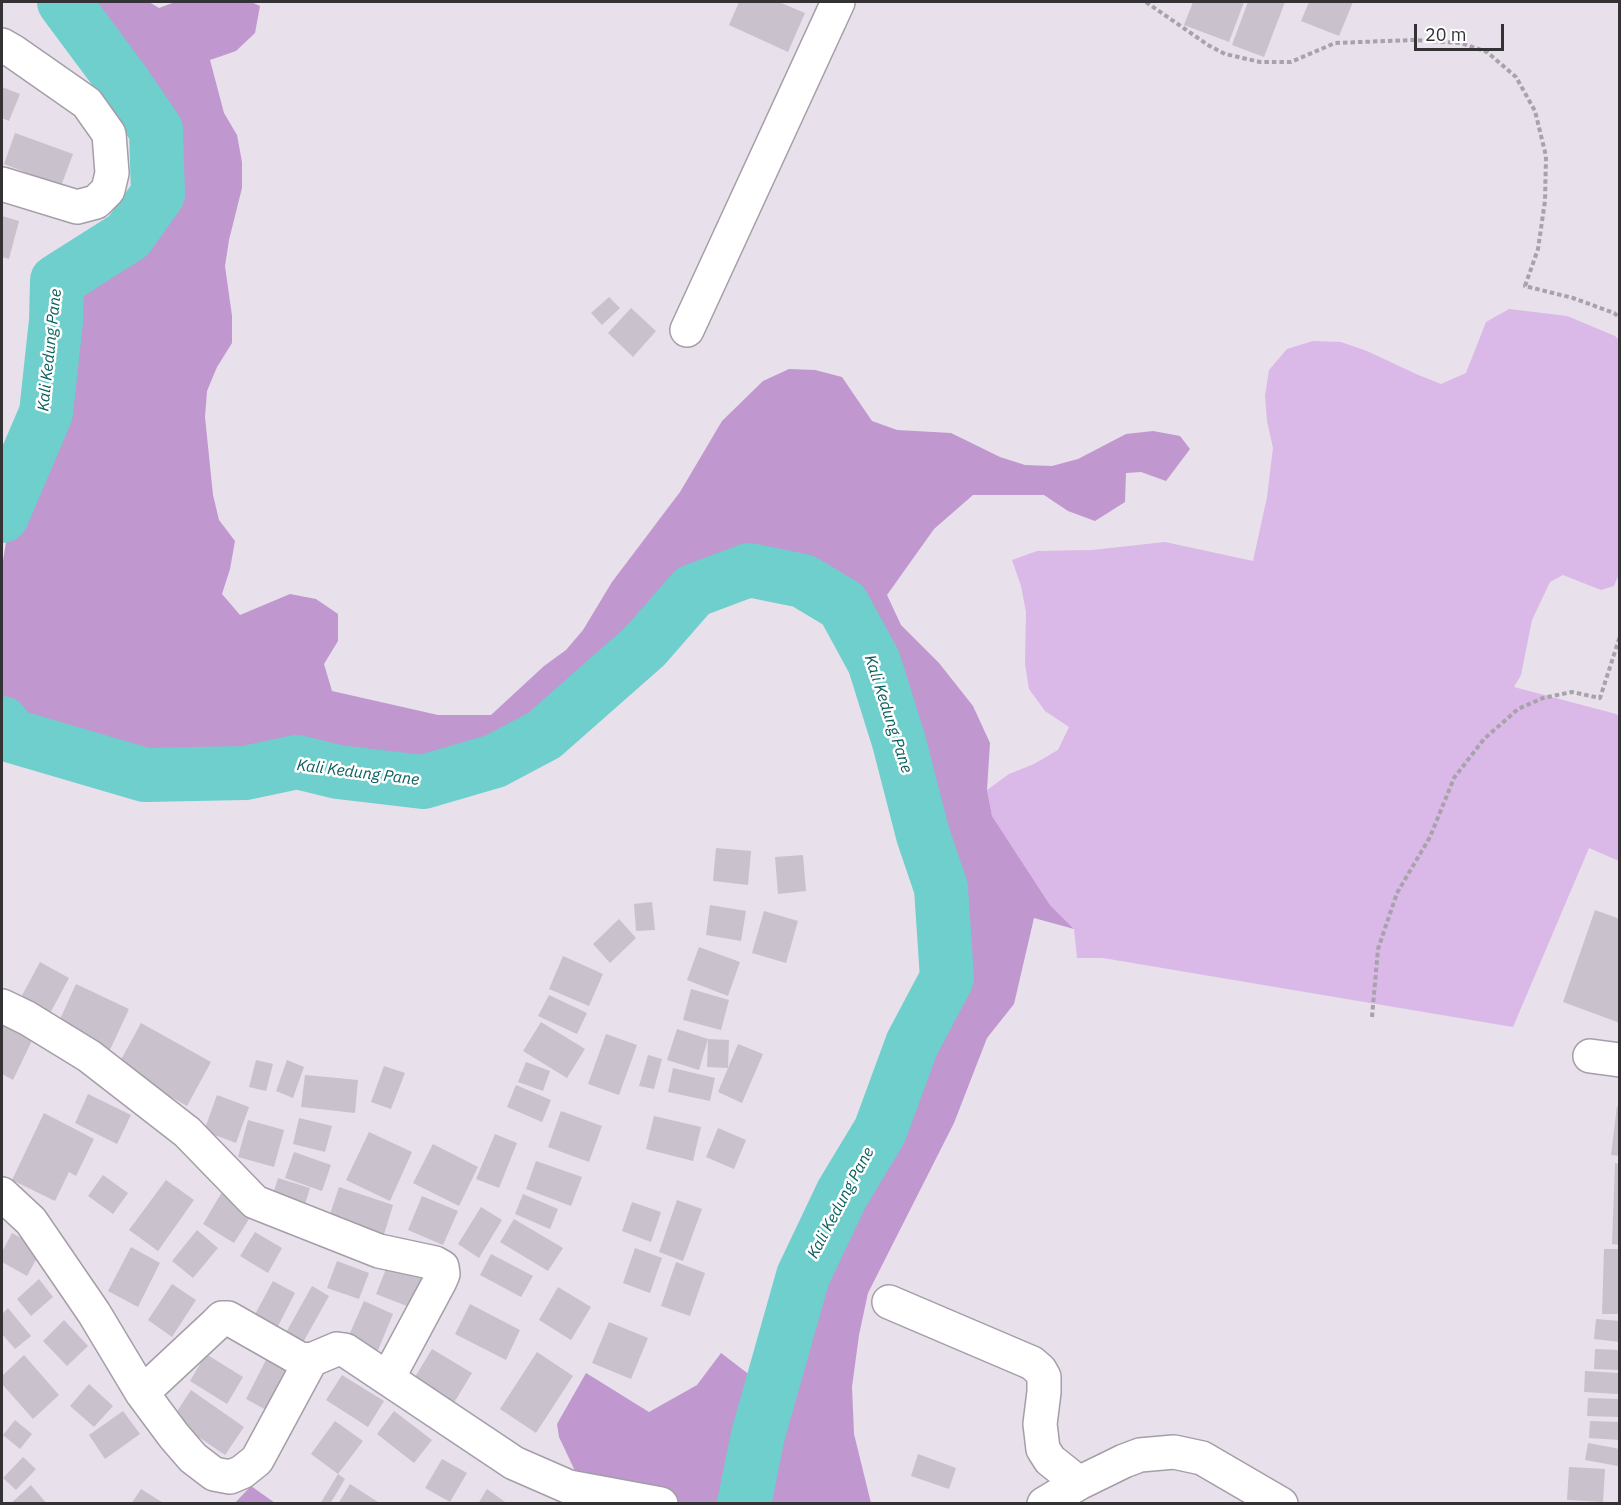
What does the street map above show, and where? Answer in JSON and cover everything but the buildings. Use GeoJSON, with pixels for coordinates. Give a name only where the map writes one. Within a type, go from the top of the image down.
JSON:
{"type":"FeatureCollection","features":[{"type":"Feature","properties":{"kind":"street"},"geometry":{"type":"LineString","coordinates":[[687,330],[838,2]]}},
{"type":"Feature","properties":{"kind":"street"},"geometry":{"type":"LineString","coordinates":[[2,45],[87,103],[109,134],[112,173],[108,190],[96,202],[77,207],[2,184]]}},
{"type":"Feature","properties":{"kind":"street"},"geometry":{"type":"LineString","coordinates":[[2,1006],[27,1018],[89,1056],[187,1132],[224,1173],[255,1202],[379,1251],[435,1263],[442,1267],[443,1274],[440,1281],[388,1378]]}},
{"type":"Feature","properties":{"kind":"street"},"geometry":{"type":"LineString","coordinates":[[2,1194],[37,1229],[94,1313],[142,1393],[193,1458],[214,1474],[230,1477],[242,1473],[257,1460],[311,1360]]}},
{"type":"Feature","properties":{"kind":"street"},"geometry":{"type":"LineString","coordinates":[[889,1302],[1032,1364],[1040,1370],[1044,1377],[1040,1424],[1043,1449],[1050,1460],[1079,1483]]}},
{"type":"Feature","properties":{"kind":"street"},"geometry":{"type":"LineString","coordinates":[[142,1393],[222,1318],[228,1318],[300,1359],[311,1360],[337,1349],[345,1350],[514,1464],[569,1487],[660,1503]]}},
{"type":"Feature","properties":{"kind":"street"},"geometry":{"type":"LineString","coordinates":[[1044,1503],[1079,1483],[1140,1455],[1174,1452],[1202,1458],[1281,1503]]}},
{"type":"Feature","properties":{"kind":"path"},"geometry":{"type":"LineString","coordinates":[[1146,2],[1208,45],[1225,54],[1260,62],[1292,62],[1335,43],[1432,41],[1461,43],[1487,52],[1516,77],[1535,111],[1546,156],[1545,201],[1538,249],[1525,286],[1574,298],[1620,318]]}},
{"type":"Feature","properties":{"kind":"path"},"geometry":{"type":"LineString","coordinates":[[1372,1017],[1378,949],[1397,893],[1430,837],[1454,778],[1484,739],[1518,709],[1543,698],[1572,692],[1600,698],[1620,636]]}},
{"type":"Feature","properties":{"kind":"shaded area"},"geometry":{"type":"Polygon","coordinates":[[[79,2],[149,2],[159,8],[175,2],[251,2],[260,6],[255,33],[236,51],[210,60],[224,113],[237,135],[242,162],[242,188],[225,266],[232,316],[232,343],[217,367],[207,391],[205,417],[213,495],[219,520],[235,541],[230,569],[222,594],[240,615],[290,594],[316,599],[338,614],[338,641],[324,664],[332,691],[438,715],[491,715],[544,666],[566,650],[583,630],[612,582],[680,492],[722,421],[763,381],[789,369],[815,370],[842,377],[872,421],[897,430],[951,433],[1000,457],[1025,465],[1052,466],[1078,459],[1126,434],[1153,431],[1180,436],[1190,449],[1166,481],[1141,472],[1126,473],[1125,502],[1095,521],[1068,511],[1044,495],[973,495],[934,529],[887,595],[901,625],[939,663],[973,706],[990,743],[987,790],[992,816],[1050,905],[1074,929],[1034,918],[1014,1004],[987,1038],[954,1123],[868,1293],[859,1335],[852,1387],[854,1434],[871,1503],[755,1503],[769,1438],[813,1280],[853,1199],[890,1136],[922,1049],[958,981],[952,885],[934,832],[885,658],[851,596],[807,570],[748,558],[687,582],[637,638],[538,726],[490,751],[423,771],[340,761],[297,750],[244,762],[147,764],[18,727],[2,704],[2,567],[8,530],[57,416],[67,322],[68,287],[135,244],[170,198],[167,126],[79,2]]]}},
{"type":"Feature","properties":{"kind":"shaded area"},"geometry":{"type":"Polygon","coordinates":[[[1509,309],[1567,316],[1615,336],[1619,340],[1619,574],[1614,586],[1601,590],[1563,575],[1550,582],[1532,620],[1521,675],[1514,687],[1619,716],[1619,861],[1589,848],[1513,1027],[1103,958],[1077,958],[1074,929],[1050,905],[992,816],[987,790],[1009,774],[1034,764],[1058,750],[1069,727],[1045,711],[1029,689],[1025,664],[1026,612],[1021,586],[1012,560],[1037,551],[1092,550],[1165,542],[1253,561],[1267,497],[1273,448],[1267,421],[1265,396],[1269,370],[1287,349],[1313,341],[1341,342],[1441,384],[1466,373],[1486,322],[1509,309]]]}},
{"type":"Feature","properties":{"kind":"shaded area"},"geometry":{"type":"Polygon","coordinates":[[[721,1353],[755,1379],[732,1503],[579,1503],[576,1473],[559,1437],[557,1424],[586,1373],[649,1412],[697,1385],[721,1353]]]}},
{"type":"Feature","properties":{"kind":"shaded area"},"geometry":{"type":"Polygon","coordinates":[[[251,1486],[275,1503],[234,1504],[251,1486]]]}},
{"type":"Feature","properties":{"kind":"waterway","name":"Kali Kedung Pane"},"geometry":{"type":"LineString","coordinates":[[2,516],[46,413],[56,321],[57,281],[128,236],[158,194],[156,130],[64,2]]}},
{"type":"Feature","properties":{"kind":"waterway","name":"Kali Kedung Pane"},"geometry":{"type":"LineString","coordinates":[[2,723],[12,736],[145,775],[245,773],[297,762],[338,772],[423,782],[495,761],[544,735],[645,646],[693,591],[749,570],[803,581],[843,605],[874,662],[899,742],[923,835],[941,888],[947,978],[912,1044],[880,1131],[842,1194],[803,1276],[758,1435],[744,1504]]}}]}
